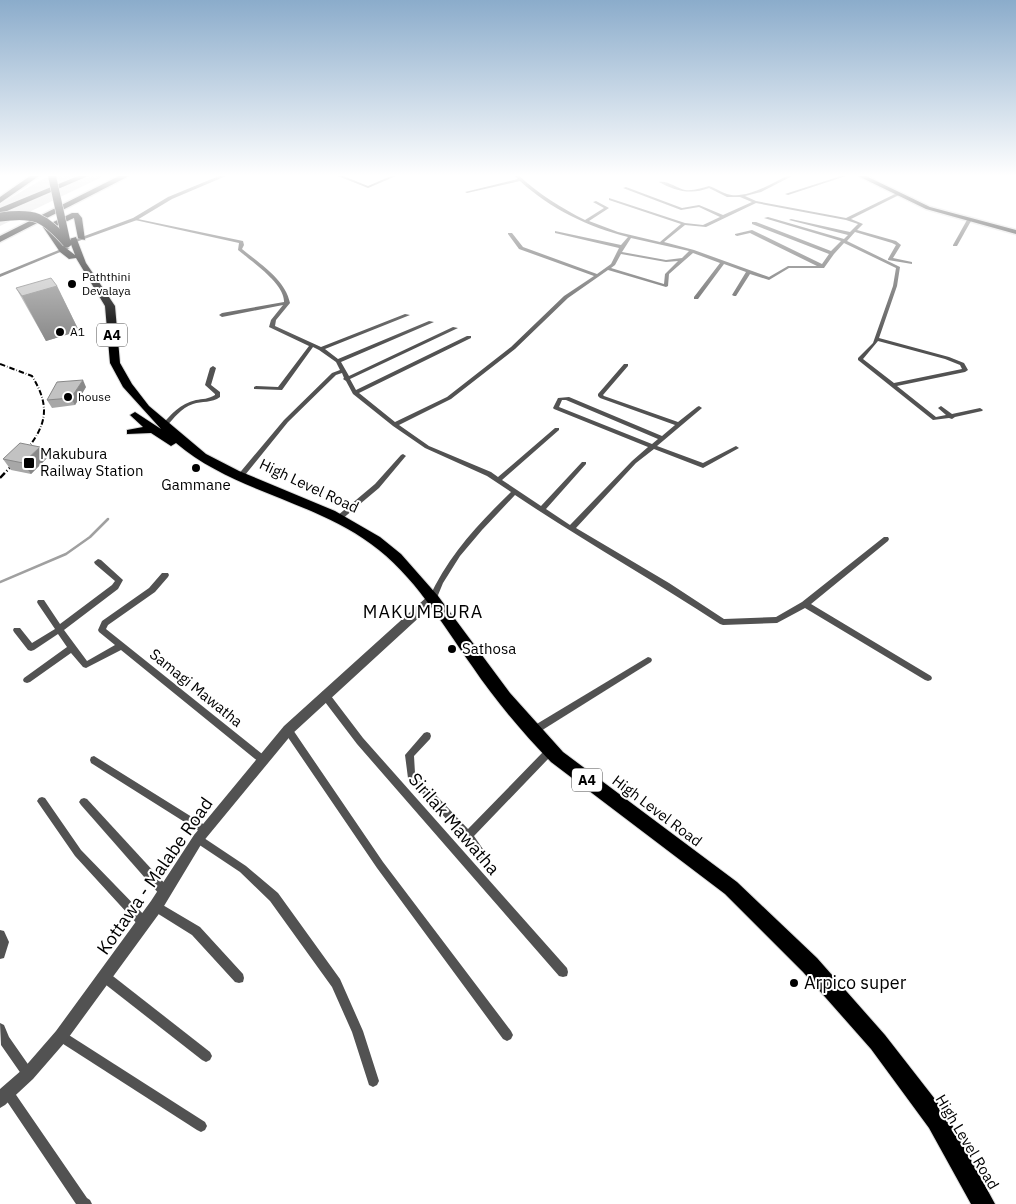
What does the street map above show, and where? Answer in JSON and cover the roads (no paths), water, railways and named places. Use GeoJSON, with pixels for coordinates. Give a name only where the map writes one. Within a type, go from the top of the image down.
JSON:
{"type":"FeatureCollection","features":[{"type":"Feature","properties":{"kind":"highway"},"geometry":{"type":"LineString","coordinates":[[0,244],[21,232]]}},
{"type":"Feature","properties":{"kind":"highway"},"geometry":{"type":"LineString","coordinates":[[58,232],[70,243]]}},
{"type":"Feature","properties":{"kind":"highway","name":"High Level Road"},"geometry":{"type":"LineString","coordinates":[[67,232],[70,243],[101,289],[110,306],[115,363],[139,409]]}},
{"type":"Feature","properties":{"kind":"highway","name":"High Level Road"},"geometry":{"type":"LineString","coordinates":[[68,232],[72,257],[96,290],[104,308],[109,363],[139,409],[188,454],[297,502],[358,533],[392,559],[431,600],[483,679],[546,755],[728,891],[805,970],[917,1104],[977,1204]]}},
{"type":"Feature","properties":{"kind":"highway"},"geometry":{"type":"LineString","coordinates":[[131,432],[158,427]]}},
{"type":"Feature","properties":{"kind":"highway","name":"High Level Road"},"geometry":{"type":"LineString","coordinates":[[240,477],[339,518],[361,530],[396,557],[532,731],[557,757],[728,891],[810,965],[878,1042],[937,1120],[984,1204]]}},
{"type":"Feature","properties":{"kind":"street"},"geometry":{"type":"LineString","coordinates":[[0,276],[70,243],[99,232]]}},
{"type":"Feature","properties":{"kind":"street"},"geometry":{"type":"LineString","coordinates":[[195,232],[240,242],[242,245],[240,249],[282,286],[287,296],[287,303],[272,322],[272,327],[321,349],[338,361],[355,393],[395,425],[427,447],[489,474],[571,529],[666,585],[723,622],[777,620],[804,604],[886,540]]}},
{"type":"Feature","properties":{"kind":"street"},"geometry":{"type":"LineString","coordinates":[[558,232],[621,250],[666,260],[684,259]]}},
{"type":"Feature","properties":{"kind":"street"},"geometry":{"type":"LineString","coordinates":[[617,232],[630,237],[692,250],[748,273],[769,279],[788,267],[822,266]]}},
{"type":"Feature","properties":{"kind":"street"},"geometry":{"type":"LineString","coordinates":[[661,243],[674,232]]}},
{"type":"Feature","properties":{"kind":"street"},"geometry":{"type":"LineString","coordinates":[[737,234],[749,232]]}},
{"type":"Feature","properties":{"kind":"street"},"geometry":{"type":"LineString","coordinates":[[750,232],[822,266]]}},
{"type":"Feature","properties":{"kind":"street"},"geometry":{"type":"LineString","coordinates":[[778,232],[832,253]]}},
{"type":"Feature","properties":{"kind":"street"},"geometry":{"type":"LineString","coordinates":[[814,232],[844,241],[898,267],[895,286],[876,339],[860,359],[931,417],[940,420],[980,410]]}},
{"type":"Feature","properties":{"kind":"street"},"geometry":{"type":"LineString","coordinates":[[843,232],[851,234]]}},
{"type":"Feature","properties":{"kind":"street"},"geometry":{"type":"LineString","coordinates":[[863,232],[899,245],[890,259],[910,263]]}},
{"type":"Feature","properties":{"kind":"street"},"geometry":{"type":"LineString","coordinates":[[954,244],[961,232]]}},
{"type":"Feature","properties":{"kind":"street"},"geometry":{"type":"LineString","coordinates":[[510,234],[521,248],[598,275]]}},
{"type":"Feature","properties":{"kind":"street"},"geometry":{"type":"LineString","coordinates":[[822,266],[851,234]]}},
{"type":"Feature","properties":{"kind":"street"},"geometry":{"type":"LineString","coordinates":[[395,425],[450,398],[513,348],[566,296],[608,268],[630,237]]}},
{"type":"Feature","properties":{"kind":"street"},"geometry":{"type":"LineString","coordinates":[[608,268],[666,286],[667,274],[692,250]]}},
{"type":"Feature","properties":{"kind":"street"},"geometry":{"type":"LineString","coordinates":[[696,298],[722,262]]}},
{"type":"Feature","properties":{"kind":"street"},"geometry":{"type":"LineString","coordinates":[[734,294],[748,273]]}},
{"type":"Feature","properties":{"kind":"street"},"geometry":{"type":"LineString","coordinates":[[222,315],[287,303]]}},
{"type":"Feature","properties":{"kind":"street"},"geometry":{"type":"LineString","coordinates":[[321,349],[407,315]]}},
{"type":"Feature","properties":{"kind":"street"},"geometry":{"type":"LineString","coordinates":[[338,361],[431,322]]}},
{"type":"Feature","properties":{"kind":"street"},"geometry":{"type":"LineString","coordinates":[[346,379],[455,328]]}},
{"type":"Feature","properties":{"kind":"street"},"geometry":{"type":"LineString","coordinates":[[355,393],[469,337]]}},
{"type":"Feature","properties":{"kind":"street"},"geometry":{"type":"LineString","coordinates":[[876,339],[947,358],[962,364],[965,370],[893,385]]}},
{"type":"Feature","properties":{"kind":"street"},"geometry":{"type":"LineString","coordinates":[[256,388],[280,389],[312,345]]}},
{"type":"Feature","properties":{"kind":"street"},"geometry":{"type":"LineString","coordinates":[[626,365],[600,395],[678,424]]}},
{"type":"Feature","properties":{"kind":"street"},"geometry":{"type":"LineString","coordinates":[[158,427],[187,402],[214,399],[218,396],[218,393],[208,385],[213,368]]}},
{"type":"Feature","properties":{"kind":"street"},"geometry":{"type":"LineString","coordinates":[[240,477],[286,420],[334,374],[342,371]]}},
{"type":"Feature","properties":{"kind":"street"},"geometry":{"type":"LineString","coordinates":[[661,438],[567,398],[560,400],[556,408],[650,447],[703,466],[736,448]]}},
{"type":"Feature","properties":{"kind":"street"},"geometry":{"type":"LineString","coordinates":[[571,529],[650,447],[700,408]]}},
{"type":"Feature","properties":{"kind":"street"},"geometry":{"type":"LineString","coordinates":[[940,408],[952,417]]}},
{"type":"Feature","properties":{"kind":"street"},"geometry":{"type":"LineString","coordinates":[[498,480],[557,429]]}},
{"type":"Feature","properties":{"kind":"street"},"geometry":{"type":"LineString","coordinates":[[339,518],[377,486],[403,456]]}},
{"type":"Feature","properties":{"kind":"street"},"geometry":{"type":"LineString","coordinates":[[541,510],[584,463]]}},
{"type":"Feature","properties":{"kind":"street"},"geometry":{"type":"LineString","coordinates":[[431,600],[447,572],[470,540],[515,492]]}},
{"type":"Feature","properties":{"kind":"street"},"geometry":{"type":"LineString","coordinates":[[17,630],[31,648],[60,629],[115,587],[119,580],[98,562]]}},
{"type":"Feature","properties":{"kind":"street","name":"Samagi Mawatha"},"geometry":{"type":"LineString","coordinates":[[164,575],[152,590],[105,623],[102,630],[201,708],[263,760]]}},
{"type":"Feature","properties":{"kind":"street","name":"Kottawa - Malabe Road"},"geometry":{"type":"LineString","coordinates":[[4,1096],[28,1074],[61,1036],[156,906],[202,834],[288,730],[431,600]]}},
{"type":"Feature","properties":{"kind":"street"},"geometry":{"type":"LineString","coordinates":[[41,602],[72,648],[86,665],[121,646]]}},
{"type":"Feature","properties":{"kind":"street"},"geometry":{"type":"LineString","coordinates":[[804,604],[928,678]]}},
{"type":"Feature","properties":{"kind":"street"},"geometry":{"type":"LineString","coordinates":[[27,680],[72,648]]}},
{"type":"Feature","properties":{"kind":"street"},"geometry":{"type":"LineString","coordinates":[[532,731],[648,660]]}},
{"type":"Feature","properties":{"kind":"street","name":"Sirilak Mawatha"},"geometry":{"type":"LineString","coordinates":[[325,695],[360,741],[562,972]]}},
{"type":"Feature","properties":{"kind":"street"},"geometry":{"type":"LineString","coordinates":[[288,730],[380,865],[507,1035]]}},
{"type":"Feature","properties":{"kind":"street"},"geometry":{"type":"LineString","coordinates":[[428,736],[409,755],[411,775],[468,836],[482,855]]}},
{"type":"Feature","properties":{"kind":"street"},"geometry":{"type":"LineString","coordinates":[[468,836],[546,755]]}},
{"type":"Feature","properties":{"kind":"street"},"geometry":{"type":"LineString","coordinates":[[94,760],[202,834],[274,897],[336,983],[357,1031],[373,1081]]}},
{"type":"Feature","properties":{"kind":"street"},"geometry":{"type":"LineString","coordinates":[[42,801],[78,854],[144,923]]}},
{"type":"Feature","properties":{"kind":"street"},"geometry":{"type":"LineString","coordinates":[[84,802],[164,891]]}},
{"type":"Feature","properties":{"kind":"street"},"geometry":{"type":"LineString","coordinates":[[156,906],[196,931],[239,978]]}},
{"type":"Feature","properties":{"kind":"street"},"geometry":{"type":"LineString","coordinates":[[0,935],[4,942],[0,954]]}},
{"type":"Feature","properties":{"kind":"street"},"geometry":{"type":"LineString","coordinates":[[105,977],[206,1056]]}},
{"type":"Feature","properties":{"kind":"street"},"geometry":{"type":"LineString","coordinates":[[0,1029],[4,1041],[28,1074]]}},
{"type":"Feature","properties":{"kind":"street"},"geometry":{"type":"LineString","coordinates":[[61,1036],[201,1126]]}},
{"type":"Feature","properties":{"kind":"street"},"geometry":{"type":"LineString","coordinates":[[4,1096],[83,1203],[86,1204]]}},
{"type":"Feature","properties":{"kind":"waterway"},"geometry":{"type":"LineString","coordinates":[[0,582],[66,554],[90,537],[108,519]]}},
{"type":"Feature","properties":{"kind":"railway"},"geometry":{"type":"LineString","coordinates":[[0,364],[32,376],[42,397],[44,416],[37,434],[23,454]]}},
{"type":"Feature","properties":{"kind":"railway"},"geometry":{"type":"LineString","coordinates":[[0,478],[24,453]]}},
{"type":"Feature","properties":{"kind":"place","name":"Paththini Devalaya"},"geometry":{"type":"Point","coordinates":[72,284]}},
{"type":"Feature","properties":{"kind":"place","name":"A1"},"geometry":{"type":"Point","coordinates":[60,332]}},
{"type":"Feature","properties":{"kind":"place","name":"house"},"geometry":{"type":"Point","coordinates":[68,397]}},
{"type":"Feature","properties":{"kind":"place","name":"Makubura Railway Station"},"geometry":{"type":"Point","coordinates":[29,463]}},
{"type":"Feature","properties":{"kind":"place","name":"Gammane"},"geometry":{"type":"Point","coordinates":[196,468]}},
{"type":"Feature","properties":{"kind":"place","name":"Sathosa"},"geometry":{"type":"Point","coordinates":[452,649]}},
{"type":"Feature","properties":{"kind":"place","name":"Arpico super"},"geometry":{"type":"Point","coordinates":[794,983]}},
{"type":"Feature","properties":{"kind":"district","name":"MAKUMBURA"},"geometry":{"type":"Point","coordinates":[423,612]}}]}
